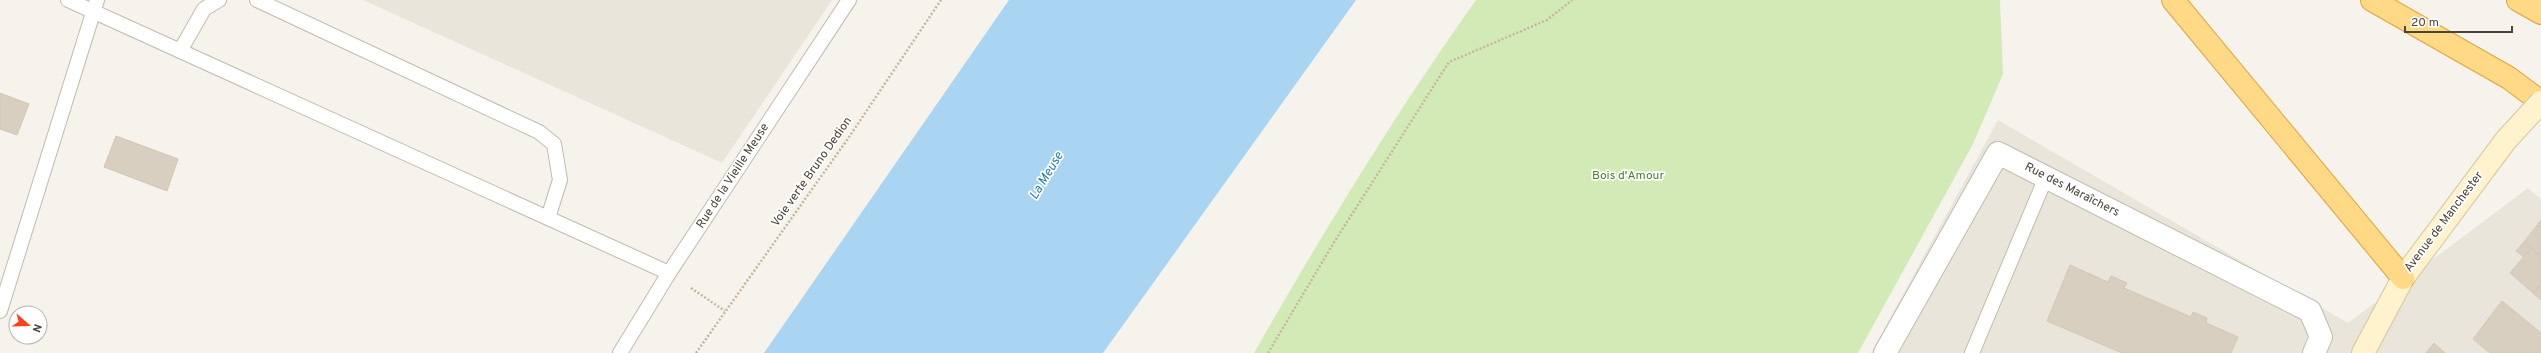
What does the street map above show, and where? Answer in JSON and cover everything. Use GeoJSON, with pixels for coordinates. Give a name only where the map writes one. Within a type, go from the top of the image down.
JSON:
{"type":"FeatureCollection","features":[{"type":"Feature","properties":{"kind":"highway"},"geometry":{"type":"LineString","coordinates":[[2173,0],[2403,278]]}},
{"type":"Feature","properties":{"kind":"highway"},"geometry":{"type":"LineString","coordinates":[[2372,0],[2509,78],[2541,102]]}},
{"type":"Feature","properties":{"kind":"highway"},"geometry":{"type":"LineString","coordinates":[[2518,0],[2541,13]]}},
{"type":"Feature","properties":{"kind":"main road","name":"Avenue de Manchester"},"geometry":{"type":"LineString","coordinates":[[2363,353],[2403,278],[2506,140],[2541,102]]}},
{"type":"Feature","properties":{"kind":"street","name":"Rue des Maraîchers"},"geometry":{"type":"LineString","coordinates":[[1885,353],[1998,153],[2310,311],[2321,337],[2314,353]]}},
{"type":"Feature","properties":{"kind":"lane"},"geometry":{"type":"LineString","coordinates":[[68,0],[95,6],[180,51],[669,273]]}},
{"type":"Feature","properties":{"kind":"lane"},"geometry":{"type":"LineString","coordinates":[[180,51],[204,9],[220,0]]}},
{"type":"Feature","properties":{"kind":"lane"},"geometry":{"type":"LineString","coordinates":[[257,0],[539,132],[554,144],[560,180],[548,218]]}},
{"type":"Feature","properties":{"kind":"lane","name":"Rue de la Vieille Meuse"},"geometry":{"type":"LineString","coordinates":[[620,353],[669,273],[849,0]]}},
{"type":"Feature","properties":{"kind":"lane"},"geometry":{"type":"LineString","coordinates":[[0,311],[95,6]]}},
{"type":"Feature","properties":{"kind":"lane"},"geometry":{"type":"LineString","coordinates":[[1972,353],[2046,177]]}},
{"type":"Feature","properties":{"kind":"path","name":"Voie verte Bruno Dedion"},"geometry":{"type":"LineString","coordinates":[[696,353],[847,140],[941,0]]}},
{"type":"Feature","properties":{"kind":"path"},"geometry":{"type":"LineString","coordinates":[[1268,353],[1332,244],[1449,62],[1547,20],[1572,0]]}},
{"type":"Feature","properties":{"kind":"path"},"geometry":{"type":"LineString","coordinates":[[669,273],[725,311]]}},
{"type":"Feature","properties":{"kind":"shaded area"},"geometry":{"type":"Polygon","coordinates":[[[363,0],[832,0],[722,163],[363,0]]]}},
{"type":"Feature","properties":{"kind":"shaded area"},"geometry":{"type":"Polygon","coordinates":[[[1998,120],[2348,323],[2528,188],[2541,200],[2541,353],[1871,353],[1998,120]]]}},
{"type":"Feature","properties":{"kind":"green space","name":"Bois d'Amour"},"geometry":{"type":"Polygon","coordinates":[[[1476,0],[2000,0],[2003,74],[1973,144],[1858,353],[1254,353],[1360,174],[1417,86],[1476,0]]]}},
{"type":"Feature","properties":{"kind":"water","name":"La Meuse"},"geometry":{"type":"Polygon","coordinates":[[[1009,0],[1356,0],[1103,353],[764,353],[1009,0]]]}},
{"type":"Feature","properties":{"kind":"building"},"geometry":{"type":"Polygon","coordinates":[[[0,93],[29,104],[17,135],[0,129],[0,93]]]}},
{"type":"Feature","properties":{"kind":"building"},"geometry":{"type":"Polygon","coordinates":[[[116,136],[178,159],[167,191],[104,167],[116,136]]]}},
{"type":"Feature","properties":{"kind":"building"},"geometry":{"type":"Polygon","coordinates":[[[2541,220],[2541,257],[2524,242],[2541,220]]]}},
{"type":"Feature","properties":{"kind":"building"},"geometry":{"type":"Polygon","coordinates":[[[2524,242],[2531,248],[2524,257],[2516,251],[2524,242]]]}},
{"type":"Feature","properties":{"kind":"building"},"geometry":{"type":"Polygon","coordinates":[[[2531,248],[2541,257],[2541,283],[2533,293],[2510,273],[2531,248]]]}},
{"type":"Feature","properties":{"kind":"building"},"geometry":{"type":"Polygon","coordinates":[[[2070,265],[2108,282],[2111,276],[2127,283],[2124,288],[2191,317],[2193,312],[2207,318],[2206,323],[2238,337],[2231,353],[2122,353],[2047,321],[2070,265]]]}},
{"type":"Feature","properties":{"kind":"building"},"geometry":{"type":"Polygon","coordinates":[[[2541,283],[2541,300],[2533,293],[2541,283]]]}},
{"type":"Feature","properties":{"kind":"building"},"geometry":{"type":"Polygon","coordinates":[[[2502,301],[2541,333],[2541,353],[2490,353],[2473,339],[2502,301]]]}},
{"type":"Feature","properties":{"kind":"building"},"geometry":{"type":"Polygon","coordinates":[[[2434,343],[2445,353],[2426,353],[2434,343]]]}}]}
